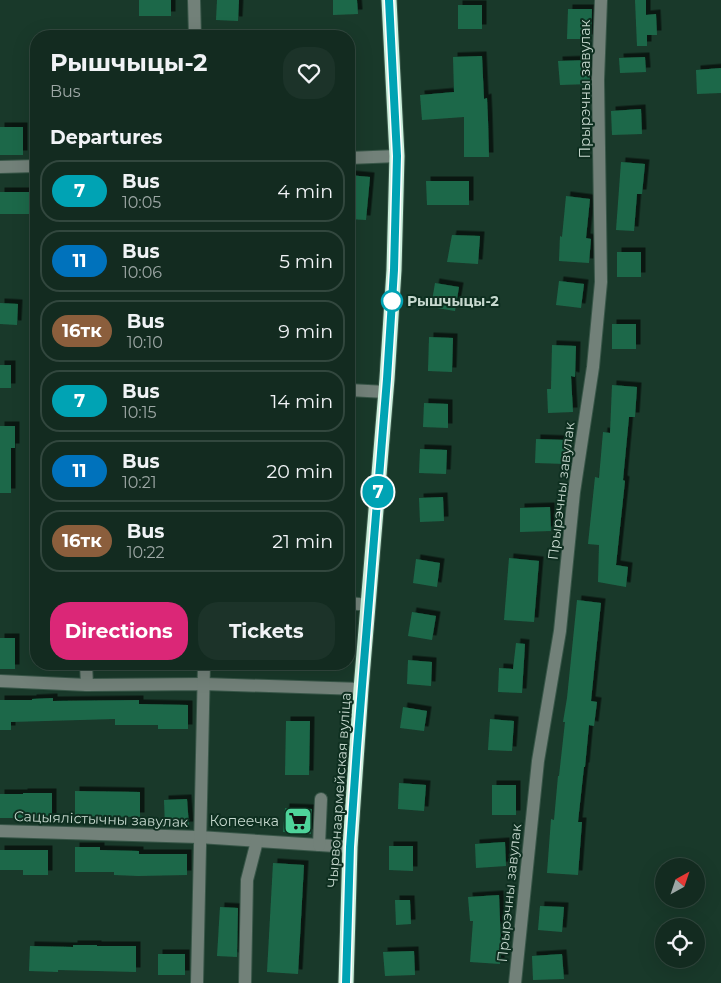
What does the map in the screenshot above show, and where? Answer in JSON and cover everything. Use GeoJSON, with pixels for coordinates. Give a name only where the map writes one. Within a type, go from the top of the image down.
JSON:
{"type":"FeatureCollection","features":[{"type":"Feature","properties":{"kind":"highway","name":"Чырвонаармейская вуліца"},"geometry":{"type":"LineString","coordinates":[[346,983],[350,847],[394,270],[397,156],[389,0]]}},
{"type":"Feature","properties":{"kind":"street"},"geometry":{"type":"LineString","coordinates":[[194,0],[195,30]]}},
{"type":"Feature","properties":{"kind":"street","name":"Прырэчны завулак"},"geometry":{"type":"LineString","coordinates":[[514,983],[538,761],[560,631],[574,492],[593,367],[601,282],[598,80],[601,0]]}},
{"type":"Feature","properties":{"kind":"street"},"geometry":{"type":"LineString","coordinates":[[355,158],[397,156]]}},
{"type":"Feature","properties":{"kind":"street"},"geometry":{"type":"LineString","coordinates":[[0,167],[30,166]]}},
{"type":"Feature","properties":{"kind":"street"},"geometry":{"type":"LineString","coordinates":[[355,390],[386,392]]}},
{"type":"Feature","properties":{"kind":"street"},"geometry":{"type":"LineString","coordinates":[[355,603],[368,604]]}},
{"type":"Feature","properties":{"kind":"street"},"geometry":{"type":"LineString","coordinates":[[86,670],[87,685]]}},
{"type":"Feature","properties":{"kind":"street"},"geometry":{"type":"LineString","coordinates":[[197,983],[204,670]]}},
{"type":"Feature","properties":{"kind":"street"},"geometry":{"type":"LineString","coordinates":[[0,681],[87,685],[204,684],[361,689]]}},
{"type":"Feature","properties":{"kind":"street"},"geometry":{"type":"LineString","coordinates":[[319,845],[322,799]]}},
{"type":"Feature","properties":{"kind":"street","name":"Сацыялістычны завулак"},"geometry":{"type":"LineString","coordinates":[[0,832],[200,837],[350,847]]}},
{"type":"Feature","properties":{"kind":"street"},"geometry":{"type":"LineString","coordinates":[[245,983],[247,880],[257,841]]}},
{"type":"Feature","properties":{"kind":"building"},"geometry":{"type":"Polygon","coordinates":[[[139,0],[171,0],[171,16],[139,16],[139,0]]]}},
{"type":"Feature","properties":{"kind":"building"},"geometry":{"type":"Polygon","coordinates":[[[217,0],[239,0],[238,21],[216,20],[217,0]]]}},
{"type":"Feature","properties":{"kind":"building"},"geometry":{"type":"Polygon","coordinates":[[[333,0],[357,0],[358,14],[333,15],[333,0]]]}},
{"type":"Feature","properties":{"kind":"building"},"geometry":{"type":"Polygon","coordinates":[[[635,0],[646,0],[646,15],[656,14],[657,35],[647,35],[647,46],[637,46],[635,0]]]}},
{"type":"Feature","properties":{"kind":"building"},"geometry":{"type":"Polygon","coordinates":[[[458,5],[482,5],[482,29],[458,29],[458,5]]]}},
{"type":"Feature","properties":{"kind":"building"},"geometry":{"type":"Polygon","coordinates":[[[568,9],[592,9],[591,39],[567,39],[568,9]]]}},
{"type":"Feature","properties":{"kind":"building"},"geometry":{"type":"Polygon","coordinates":[[[482,56],[484,99],[487,98],[489,157],[464,157],[464,117],[422,120],[420,95],[454,92],[453,57],[482,56]]]}},
{"type":"Feature","properties":{"kind":"building"},"geometry":{"type":"Polygon","coordinates":[[[645,57],[646,72],[620,73],[619,58],[645,57]]]}},
{"type":"Feature","properties":{"kind":"building"},"geometry":{"type":"Polygon","coordinates":[[[589,60],[590,84],[560,85],[558,61],[589,60]]]}},
{"type":"Feature","properties":{"kind":"building"},"geometry":{"type":"Polygon","coordinates":[[[721,68],[721,93],[697,94],[696,70],[721,68]]]}},
{"type":"Feature","properties":{"kind":"building"},"geometry":{"type":"Polygon","coordinates":[[[641,109],[642,134],[612,135],[611,111],[641,109]]]}},
{"type":"Feature","properties":{"kind":"building"},"geometry":{"type":"Polygon","coordinates":[[[0,127],[23,127],[23,155],[0,155],[0,127]]]}},
{"type":"Feature","properties":{"kind":"building"},"geometry":{"type":"Polygon","coordinates":[[[621,162],[645,164],[642,194],[637,194],[634,231],[616,230],[621,162]]]}},
{"type":"Feature","properties":{"kind":"building"},"geometry":{"type":"Polygon","coordinates":[[[355,176],[370,177],[366,220],[355,219],[355,176]]]}},
{"type":"Feature","properties":{"kind":"building"},"geometry":{"type":"Polygon","coordinates":[[[426,181],[469,181],[469,205],[427,205],[426,181]]]}},
{"type":"Feature","properties":{"kind":"building"},"geometry":{"type":"Polygon","coordinates":[[[0,192],[30,192],[30,214],[0,214],[0,192]]]}},
{"type":"Feature","properties":{"kind":"building"},"geometry":{"type":"Polygon","coordinates":[[[566,196],[590,199],[586,238],[591,239],[589,263],[559,261],[560,236],[562,237],[566,196]]]}},
{"type":"Feature","properties":{"kind":"building"},"geometry":{"type":"Polygon","coordinates":[[[452,235],[480,236],[478,264],[447,262],[452,235]]]}},
{"type":"Feature","properties":{"kind":"building"},"geometry":{"type":"Polygon","coordinates":[[[617,252],[641,252],[641,277],[617,277],[617,252]]]}},
{"type":"Feature","properties":{"kind":"building"},"geometry":{"type":"Polygon","coordinates":[[[559,281],[584,284],[581,308],[556,305],[559,281]]]}},
{"type":"Feature","properties":{"kind":"building"},"geometry":{"type":"Polygon","coordinates":[[[435,283],[459,287],[455,311],[431,307],[435,283]]]}},
{"type":"Feature","properties":{"kind":"building"},"geometry":{"type":"Polygon","coordinates":[[[0,303],[18,304],[17,325],[0,324],[0,303]]]}},
{"type":"Feature","properties":{"kind":"building"},"geometry":{"type":"Polygon","coordinates":[[[612,324],[636,324],[636,349],[612,349],[612,324]]]}},
{"type":"Feature","properties":{"kind":"building"},"geometry":{"type":"Polygon","coordinates":[[[429,337],[453,338],[452,372],[428,371],[429,337]]]}},
{"type":"Feature","properties":{"kind":"building"},"geometry":{"type":"Polygon","coordinates":[[[552,345],[576,346],[575,377],[571,376],[573,412],[548,413],[547,389],[551,389],[552,345]]]}},
{"type":"Feature","properties":{"kind":"building"},"geometry":{"type":"Polygon","coordinates":[[[0,365],[11,365],[11,388],[0,388],[0,365]]]}},
{"type":"Feature","properties":{"kind":"building"},"geometry":{"type":"Polygon","coordinates":[[[612,385],[637,387],[635,417],[629,417],[623,480],[625,481],[616,565],[628,567],[626,587],[598,582],[599,545],[588,544],[595,477],[599,478],[603,432],[610,433],[612,385]]]}},
{"type":"Feature","properties":{"kind":"building"},"geometry":{"type":"Polygon","coordinates":[[[424,403],[448,404],[448,428],[423,427],[424,403]]]}},
{"type":"Feature","properties":{"kind":"building"},"geometry":{"type":"Polygon","coordinates":[[[0,426],[15,426],[15,448],[11,448],[11,493],[0,493],[0,426]]]}},
{"type":"Feature","properties":{"kind":"building"},"geometry":{"type":"Polygon","coordinates":[[[536,439],[566,440],[566,464],[535,463],[536,439]]]}},
{"type":"Feature","properties":{"kind":"building"},"geometry":{"type":"Polygon","coordinates":[[[420,449],[447,450],[446,474],[419,473],[420,449]]]}},
{"type":"Feature","properties":{"kind":"building"},"geometry":{"type":"Polygon","coordinates":[[[443,497],[444,521],[420,522],[419,498],[443,497]]]}},
{"type":"Feature","properties":{"kind":"building"},"geometry":{"type":"Polygon","coordinates":[[[550,507],[551,531],[520,532],[520,508],[550,507]]]}},
{"type":"Feature","properties":{"kind":"building"},"geometry":{"type":"Polygon","coordinates":[[[509,558],[539,561],[534,622],[504,620],[509,558]]]}},
{"type":"Feature","properties":{"kind":"building"},"geometry":{"type":"Polygon","coordinates":[[[416,559],[440,563],[437,587],[413,583],[416,559]]]}},
{"type":"Feature","properties":{"kind":"building"},"geometry":{"type":"Polygon","coordinates":[[[577,600],[601,603],[591,701],[597,702],[594,726],[589,725],[578,822],[582,822],[578,875],[547,873],[551,819],[554,820],[577,600]]]}},
{"type":"Feature","properties":{"kind":"building"},"geometry":{"type":"Polygon","coordinates":[[[412,612],[436,616],[432,640],[408,636],[412,612]]]}},
{"type":"Feature","properties":{"kind":"building"},"geometry":{"type":"Polygon","coordinates":[[[0,638],[15,638],[15,669],[0,669],[0,638]]]}},
{"type":"Feature","properties":{"kind":"building"},"geometry":{"type":"Polygon","coordinates":[[[516,643],[525,644],[522,693],[498,692],[499,668],[513,669],[516,643]]]}},
{"type":"Feature","properties":{"kind":"building"},"geometry":{"type":"Polygon","coordinates":[[[408,660],[432,662],[431,686],[407,684],[408,660]]]}},
{"type":"Feature","properties":{"kind":"building"},"geometry":{"type":"Polygon","coordinates":[[[53,698],[53,701],[139,700],[139,704],[188,705],[188,729],[158,729],[158,725],[115,725],[115,719],[11,722],[11,730],[0,730],[0,700],[53,698]]]}},
{"type":"Feature","properties":{"kind":"building"},"geometry":{"type":"Polygon","coordinates":[[[403,707],[427,711],[424,731],[400,728],[403,707]]]}},
{"type":"Feature","properties":{"kind":"building"},"geometry":{"type":"Polygon","coordinates":[[[490,719],[514,721],[512,751],[488,750],[490,719]]]}},
{"type":"Feature","properties":{"kind":"building"},"geometry":{"type":"Polygon","coordinates":[[[286,721],[310,721],[309,775],[285,775],[286,721]]]}},
{"type":"Feature","properties":{"kind":"building"},"geometry":{"type":"Polygon","coordinates":[[[399,783],[426,785],[424,811],[398,809],[399,783]]]}},
{"type":"Feature","properties":{"kind":"building"},"geometry":{"type":"Polygon","coordinates":[[[492,785],[516,785],[516,815],[492,815],[492,785]]]}},
{"type":"Feature","properties":{"kind":"building"},"geometry":{"type":"Polygon","coordinates":[[[75,791],[140,792],[140,817],[75,816],[75,791]]]}},
{"type":"Feature","properties":{"kind":"building"},"geometry":{"type":"Polygon","coordinates":[[[52,793],[52,818],[0,818],[0,794],[52,793]]]}},
{"type":"Feature","properties":{"kind":"building"},"geometry":{"type":"Polygon","coordinates":[[[187,799],[189,826],[165,827],[164,800],[187,799]]]}},
{"type":"Feature","properties":{"kind":"building","name":"Копеечка"},"geometry":{"type":"Polygon","coordinates":[[[285,808],[312,809],[311,834],[283,832],[285,808]]]}},
{"type":"Feature","properties":{"kind":"building"},"geometry":{"type":"Polygon","coordinates":[[[505,842],[506,866],[476,868],[475,844],[505,842]]]}},
{"type":"Feature","properties":{"kind":"building"},"geometry":{"type":"Polygon","coordinates":[[[389,846],[413,846],[413,871],[389,870],[389,846]]]}},
{"type":"Feature","properties":{"kind":"building"},"geometry":{"type":"Polygon","coordinates":[[[75,847],[100,847],[100,850],[139,851],[139,854],[187,854],[187,875],[138,876],[114,875],[114,872],[75,872],[75,847]]]}},
{"type":"Feature","properties":{"kind":"building"},"geometry":{"type":"Polygon","coordinates":[[[0,850],[48,850],[48,875],[23,875],[23,870],[0,870],[0,850]]]}},
{"type":"Feature","properties":{"kind":"building"},"geometry":{"type":"Polygon","coordinates":[[[273,863],[304,865],[298,974],[267,972],[273,863]]]}},
{"type":"Feature","properties":{"kind":"building"},"geometry":{"type":"Polygon","coordinates":[[[499,895],[500,964],[470,962],[473,921],[470,921],[468,897],[499,895]]]}},
{"type":"Feature","properties":{"kind":"building"},"geometry":{"type":"Polygon","coordinates":[[[395,900],[410,900],[411,924],[396,925],[395,900]]]}},
{"type":"Feature","properties":{"kind":"building"},"geometry":{"type":"Polygon","coordinates":[[[540,906],[564,907],[562,932],[538,930],[540,906]]]}},
{"type":"Feature","properties":{"kind":"building"},"geometry":{"type":"Polygon","coordinates":[[[220,907],[238,908],[237,957],[217,956],[220,907]]]}},
{"type":"Feature","properties":{"kind":"building"},"geometry":{"type":"Polygon","coordinates":[[[73,945],[136,946],[136,972],[29,971],[30,946],[73,947],[73,945]]]}},
{"type":"Feature","properties":{"kind":"building"},"geometry":{"type":"Polygon","coordinates":[[[414,951],[415,975],[385,976],[383,952],[414,951]]]}},
{"type":"Feature","properties":{"kind":"building"},"geometry":{"type":"Polygon","coordinates":[[[158,954],[185,954],[185,975],[158,975],[158,954]]]}},
{"type":"Feature","properties":{"kind":"building"},"geometry":{"type":"Polygon","coordinates":[[[562,954],[564,979],[533,980],[532,956],[562,954]]]}},
{"type":"Feature","properties":{"kind":"bus line","name":"7"},"geometry":{"type":"LineString","coordinates":[[346,983],[350,847],[394,270],[397,156],[389,0]]}},
{"type":"Feature","properties":{"kind":"place","name":"Рышчыцы-2"},"geometry":{"type":"Point","coordinates":[392,301]}},
{"type":"Feature","properties":{"kind":"place","name":"Копеечка"},"geometry":{"type":"Point","coordinates":[298,821]}}]}
